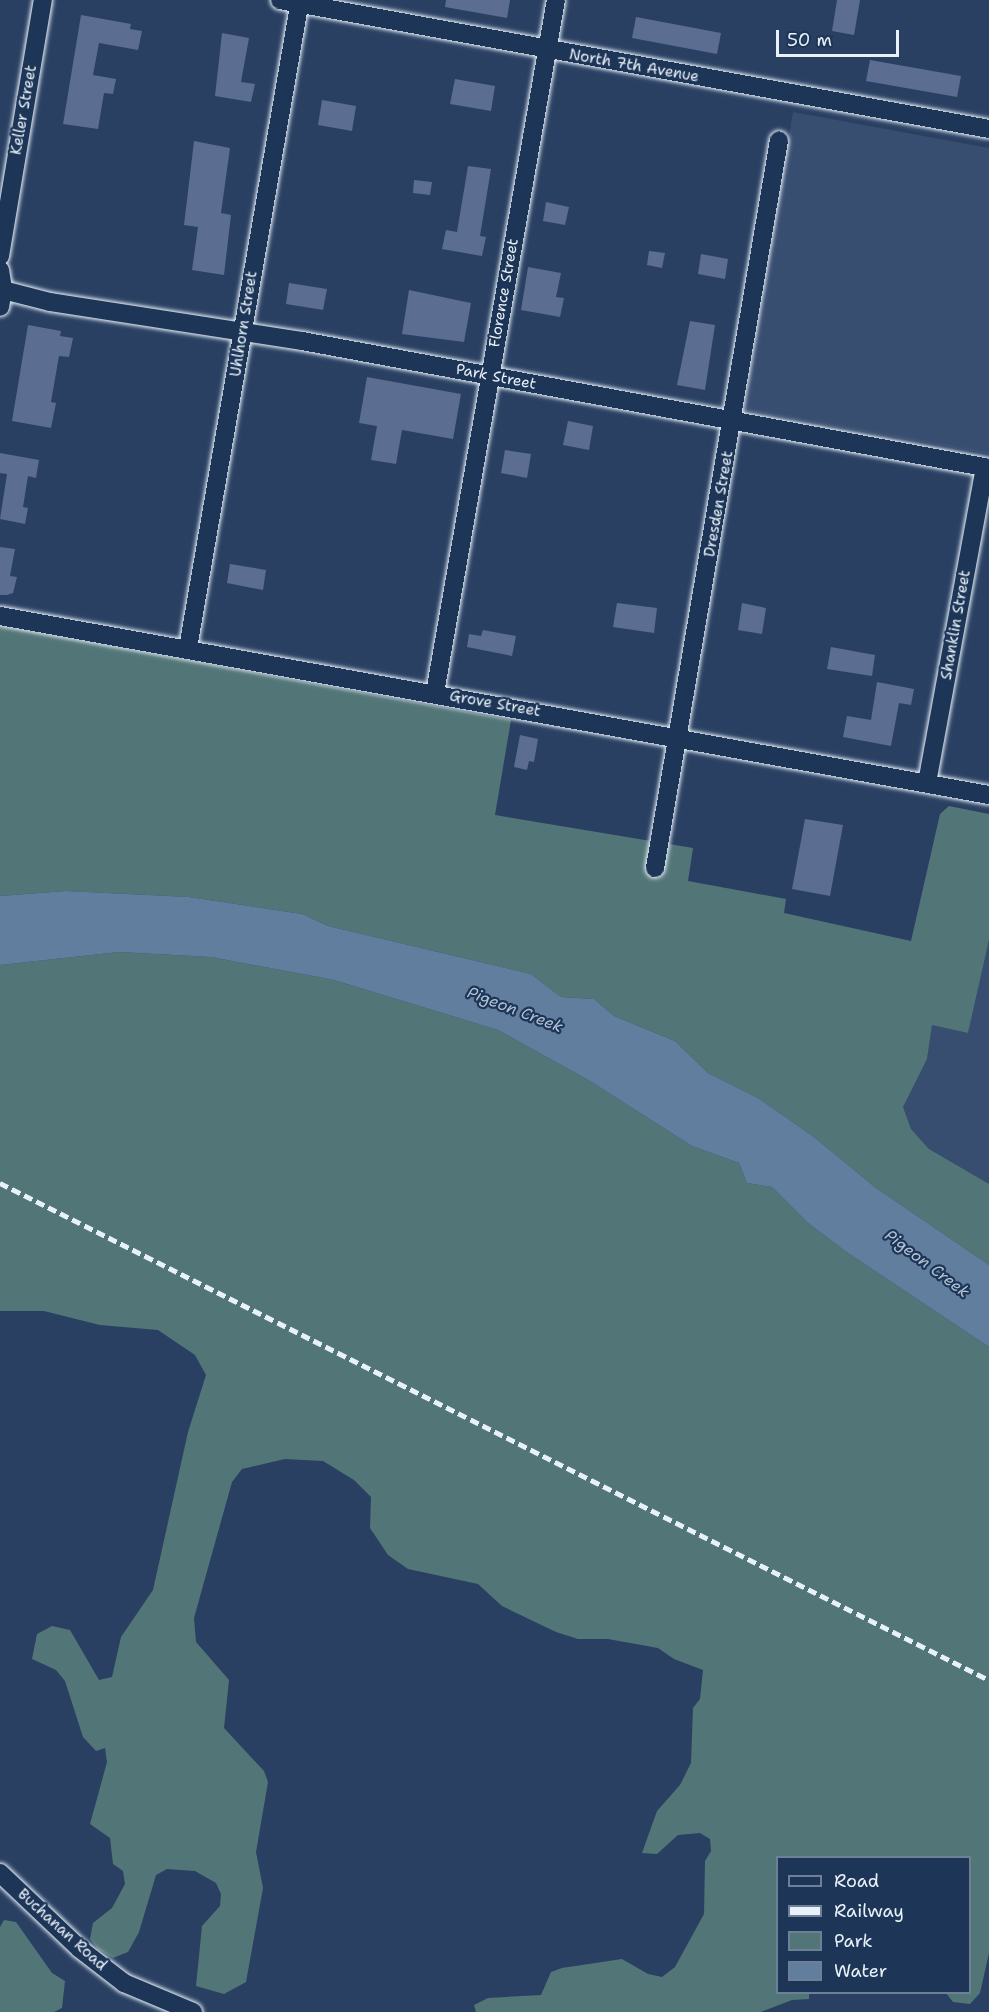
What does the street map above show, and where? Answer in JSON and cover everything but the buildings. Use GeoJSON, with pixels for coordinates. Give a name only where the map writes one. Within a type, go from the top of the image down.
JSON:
{"type":"FeatureCollection","features":[{"type":"Feature","properties":{"kind":"street","name":"Keller Street"},"geometry":{"type":"LineString","coordinates":[[0,256],[43,0]]}},
{"type":"Feature","properties":{"kind":"street","name":"North 7th Avenue"},"geometry":{"type":"LineString","coordinates":[[280,0],[547,51],[989,129]]}},
{"type":"Feature","properties":{"kind":"street","name":"Florence Street"},"geometry":{"type":"LineString","coordinates":[[435,693],[556,0]]}},
{"type":"Feature","properties":{"kind":"street","name":"Uhlhorn Street"},"geometry":{"type":"LineString","coordinates":[[189,648],[299,2]]}},
{"type":"Feature","properties":{"kind":"street","name":"Dresden Street"},"geometry":{"type":"LineString","coordinates":[[655,868],[779,140]]}},
{"type":"Feature","properties":{"kind":"street"},"geometry":{"type":"LineString","coordinates":[[0,270],[2,299]]}},
{"type":"Feature","properties":{"kind":"street","name":"Park Street"},"geometry":{"type":"LineString","coordinates":[[2,299],[50,302],[242,332],[987,467]]}},
{"type":"Feature","properties":{"kind":"street","name":"Shanklin Street"},"geometry":{"type":"LineString","coordinates":[[927,783],[987,467]]}},
{"type":"Feature","properties":{"kind":"street","name":"Grove Street"},"geometry":{"type":"LineString","coordinates":[[0,616],[678,736],[989,795]]}},
{"type":"Feature","properties":{"kind":"street","name":"Buchanan Road"},"geometry":{"type":"LineString","coordinates":[[0,1873],[72,1943],[124,1983],[193,2012]]}},
{"type":"Feature","properties":{"kind":"shaded area"},"geometry":{"type":"Polygon","coordinates":[[[793,112],[989,148],[989,454],[744,410],[793,112]]]}},
{"type":"Feature","properties":{"kind":"shaded area"},"geometry":{"type":"Polygon","coordinates":[[[989,940],[989,1184],[929,1149],[911,1129],[903,1107],[927,1059],[932,1025],[968,1033],[989,940]]]}},
{"type":"Feature","properties":{"kind":"green space"},"geometry":{"type":"Polygon","coordinates":[[[0,626],[511,720],[495,815],[693,848],[688,881],[786,899],[784,913],[911,941],[940,814],[949,806],[989,814],[989,940],[968,1033],[932,1025],[927,1059],[903,1107],[911,1129],[929,1149],[989,1184],[989,1265],[876,1188],[814,1137],[758,1098],[708,1073],[675,1041],[614,1016],[594,999],[561,997],[531,974],[328,926],[302,914],[189,897],[66,891],[0,896],[0,626]]]}},
{"type":"Feature","properties":{"kind":"green space"},"geometry":{"type":"Polygon","coordinates":[[[119,952],[211,957],[334,980],[498,1030],[590,1081],[692,1146],[739,1163],[747,1183],[772,1187],[807,1222],[845,1251],[989,1347],[989,1953],[980,1993],[970,2004],[953,2002],[947,1994],[971,1994],[971,1856],[776,1856],[776,1994],[809,1994],[809,1999],[792,2000],[761,2012],[476,2012],[474,2005],[488,1998],[541,1995],[551,1972],[562,1968],[622,1959],[648,1974],[662,1977],[675,1967],[704,1914],[705,1861],[711,1851],[710,1839],[700,1833],[678,1835],[657,1854],[642,1853],[657,1811],[680,1785],[691,1763],[693,1708],[700,1699],[703,1670],[674,1659],[658,1648],[608,1639],[578,1639],[556,1632],[502,1606],[478,1584],[408,1569],[388,1555],[370,1528],[371,1497],[354,1480],[323,1461],[285,1459],[242,1469],[232,1482],[194,1618],[196,1642],[229,1680],[224,1728],[264,1771],[268,1782],[256,1852],[263,1888],[246,1982],[224,1994],[196,1986],[202,1926],[220,1906],[221,1894],[216,1883],[195,1871],[167,1869],[156,1875],[139,1932],[128,1952],[113,1958],[98,1949],[90,1939],[93,1923],[112,1908],[125,1884],[123,1871],[113,1864],[110,1838],[90,1824],[107,1762],[105,1748],[96,1751],[83,1737],[65,1681],[56,1670],[32,1659],[37,1634],[52,1626],[70,1630],[99,1680],[112,1677],[121,1637],[153,1590],[188,1432],[206,1375],[195,1355],[158,1330],[100,1325],[44,1311],[0,1311],[0,965],[119,952]]]}},
{"type":"Feature","properties":{"kind":"green space"},"geometry":{"type":"Polygon","coordinates":[[[4,1920],[16,1922],[52,1973],[65,1981],[62,2008],[54,2012],[0,2012],[0,1927],[4,1920]]]}},
{"type":"Feature","properties":{"kind":"water","name":"Pigeon Creek"},"geometry":{"type":"Polygon","coordinates":[[[66,891],[189,897],[302,914],[328,926],[531,974],[561,997],[594,999],[614,1016],[675,1041],[708,1073],[758,1098],[814,1137],[876,1188],[989,1265],[989,1347],[845,1251],[807,1222],[772,1187],[747,1183],[739,1163],[692,1146],[590,1081],[498,1030],[334,980],[211,957],[119,952],[0,965],[0,896],[66,891]]]}},
{"type":"Feature","properties":{"kind":"railway"},"geometry":{"type":"LineString","coordinates":[[0,1183],[989,1680]]}}]}
